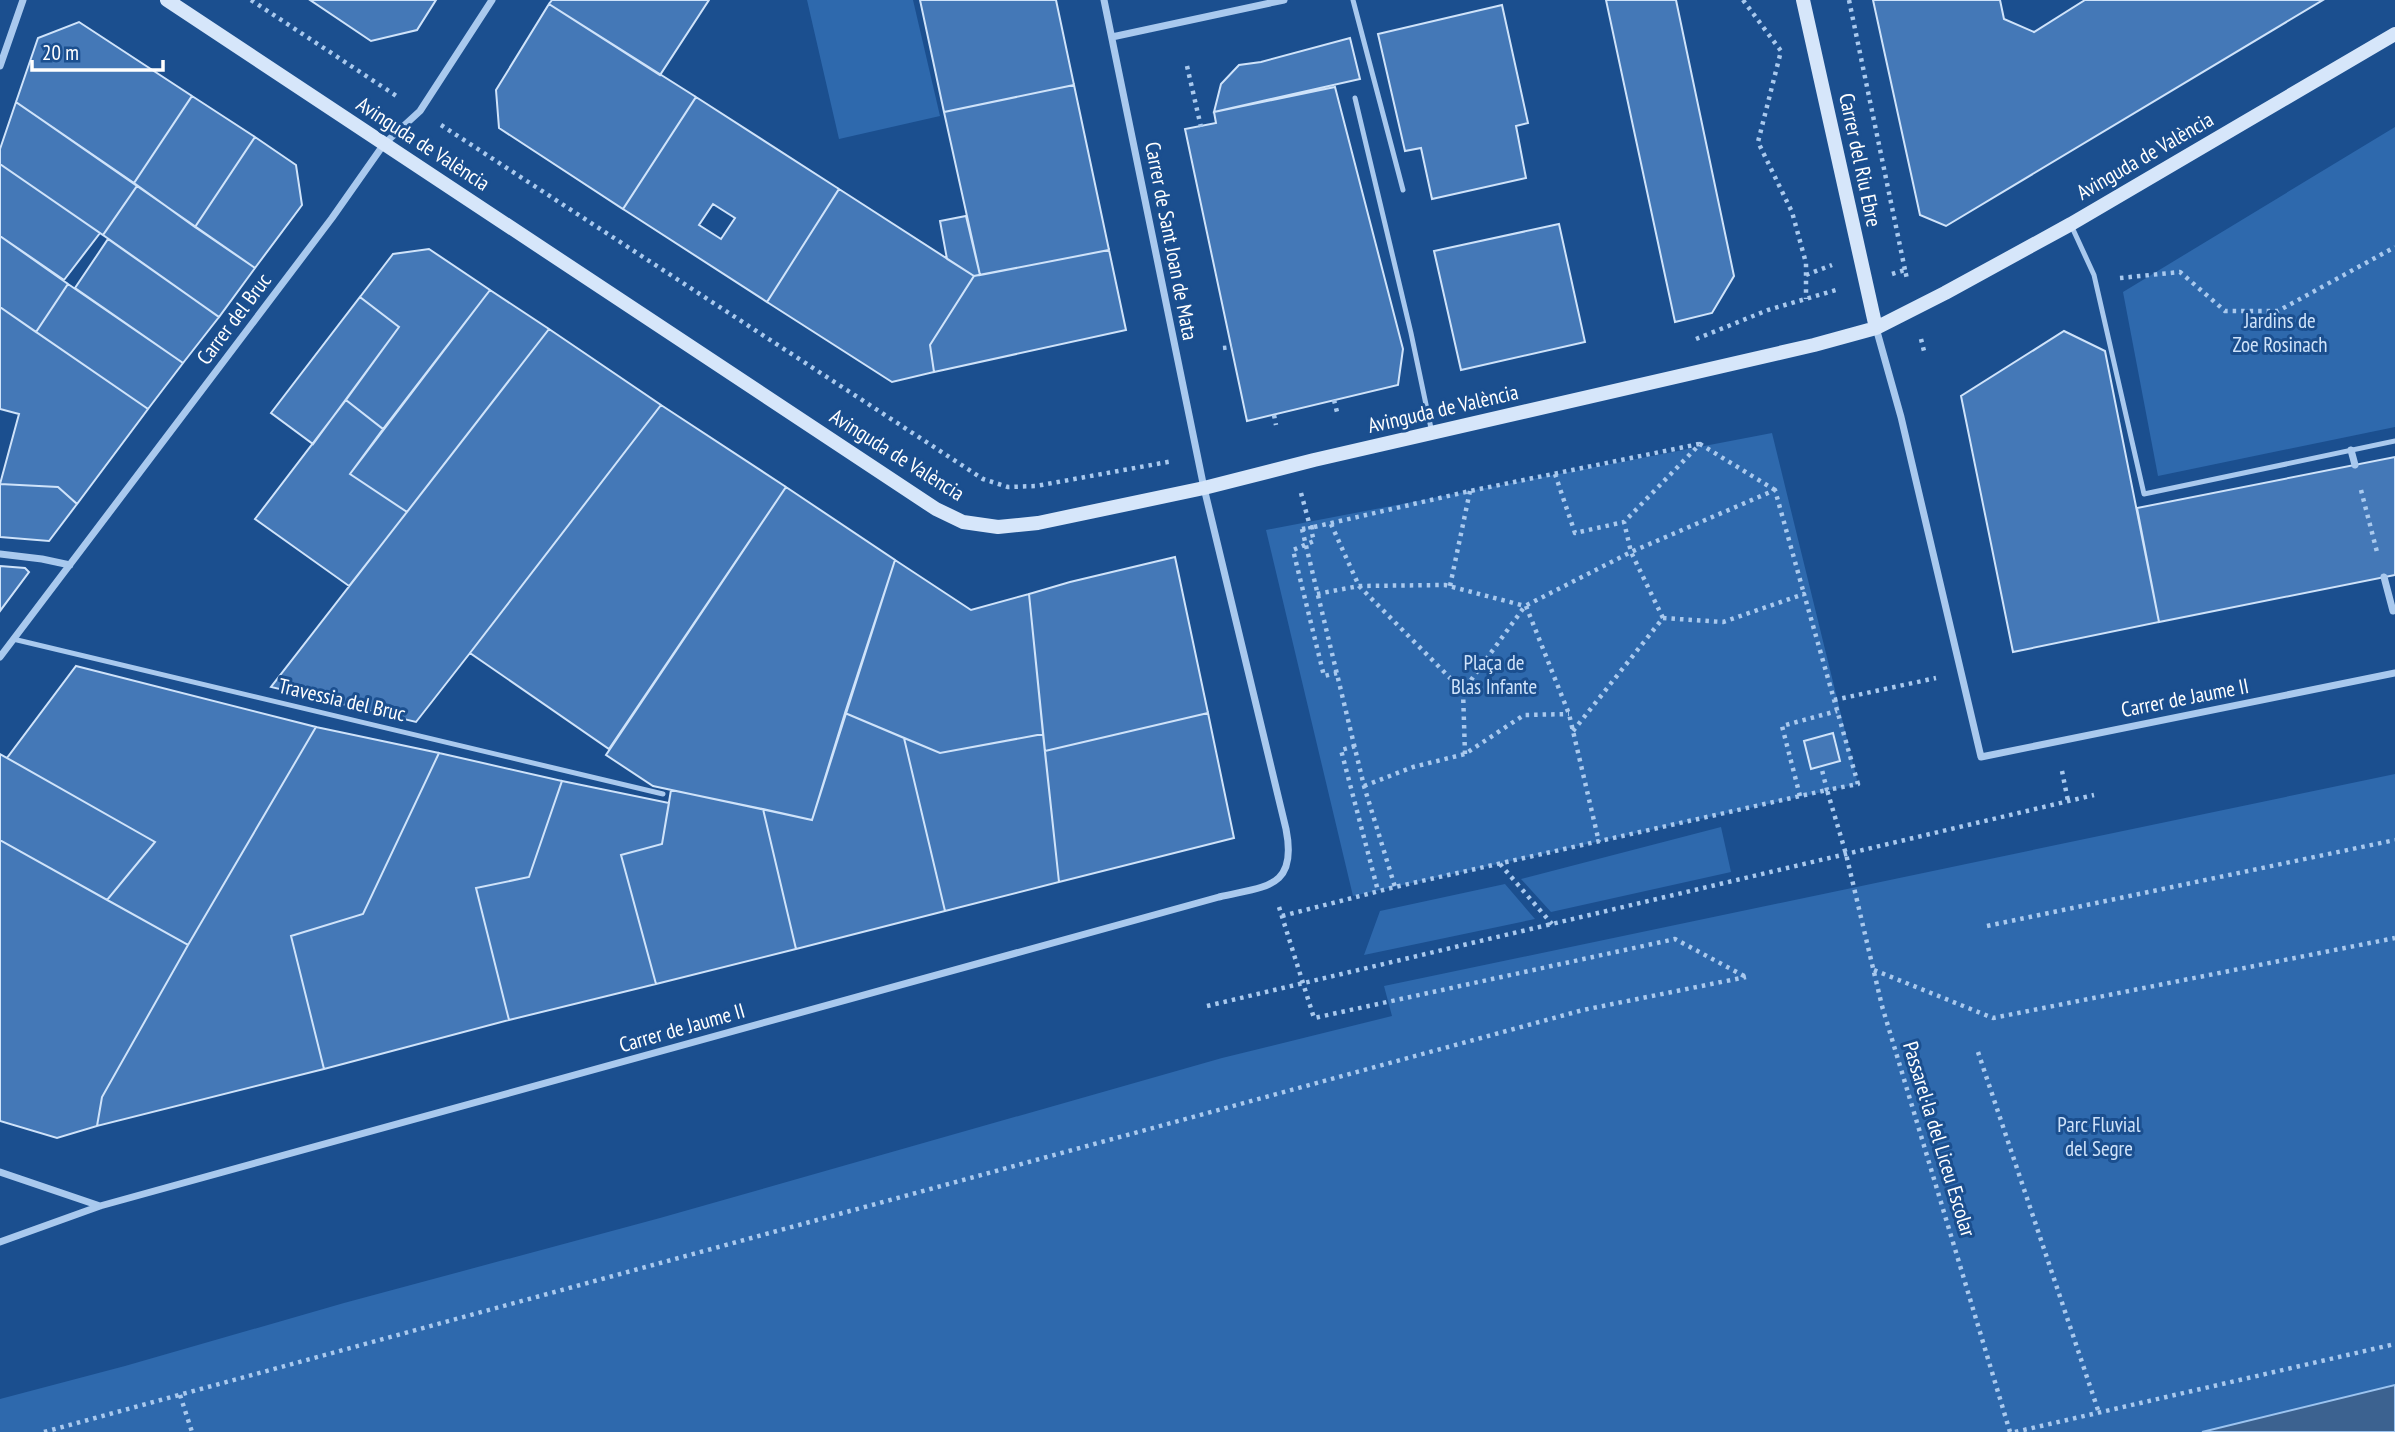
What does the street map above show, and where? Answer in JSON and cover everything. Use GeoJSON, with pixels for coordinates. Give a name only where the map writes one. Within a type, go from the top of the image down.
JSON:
{"type":"FeatureCollection","features":[{"type":"Feature","properties":{"kind":"street"},"geometry":{"type":"LineString","coordinates":[[0,66],[23,0]]}},
{"type":"Feature","properties":{"kind":"street","name":"Avinguda de València"},"geometry":{"type":"LineString","coordinates":[[167,0],[936,509],[963,522],[998,527],[1038,523],[1204,488],[1814,345],[1876,328],[2071,223],[2395,34]]}},
{"type":"Feature","properties":{"kind":"street","name":"Carrer del Bruc"},"geometry":{"type":"LineString","coordinates":[[0,657],[332,218],[384,144],[420,111],[492,0]]}},
{"type":"Feature","properties":{"kind":"street","name":"Carrer de Sant Joan de Mata"},"geometry":{"type":"LineString","coordinates":[[1104,0],[1204,488]]}},
{"type":"Feature","properties":{"kind":"street"},"geometry":{"type":"LineString","coordinates":[[1112,37],[1284,0]]}},
{"type":"Feature","properties":{"kind":"street","name":"Carrer del Riu Ebre"},"geometry":{"type":"LineString","coordinates":[[1804,0],[1876,328]]}},
{"type":"Feature","properties":{"kind":"street","name":"Carrer de Jaume II"},"geometry":{"type":"LineString","coordinates":[[1876,328],[1901,417],[1981,757],[2395,673]]}},
{"type":"Feature","properties":{"kind":"street"},"geometry":{"type":"LineString","coordinates":[[2351,450],[2355,465]]}},
{"type":"Feature","properties":{"kind":"street"},"geometry":{"type":"LineString","coordinates":[[1204,488],[1289,845],[1289,859],[1285,871],[1273,884]]}},
{"type":"Feature","properties":{"kind":"street"},"geometry":{"type":"LineString","coordinates":[[0,554],[70,565]]}},
{"type":"Feature","properties":{"kind":"street"},"geometry":{"type":"LineString","coordinates":[[2384,577],[2393,611]]}},
{"type":"Feature","properties":{"kind":"street","name":"Carrer de Jaume II"},"geometry":{"type":"LineString","coordinates":[[0,1242],[100,1206],[1273,884]]}},
{"type":"Feature","properties":{"kind":"street"},"geometry":{"type":"LineString","coordinates":[[0,1172],[100,1206]]}},
{"type":"Feature","properties":{"kind":"lane"},"geometry":{"type":"LineString","coordinates":[[1353,0],[1403,190]]}},
{"type":"Feature","properties":{"kind":"lane"},"geometry":{"type":"LineString","coordinates":[[1355,98],[1432,433]]}},
{"type":"Feature","properties":{"kind":"lane"},"geometry":{"type":"LineString","coordinates":[[2071,223],[2095,280],[2144,494],[2395,441]]}},
{"type":"Feature","properties":{"kind":"lane","name":"Travessia del Bruc"},"geometry":{"type":"LineString","coordinates":[[13,639],[663,794]]}},
{"type":"Feature","properties":{"kind":"path","name":"Avinguda de València"},"geometry":{"type":"LineString","coordinates":[[251,0],[983,479],[1009,487],[1036,485],[1197,456]]}},
{"type":"Feature","properties":{"kind":"path"},"geometry":{"type":"LineString","coordinates":[[1743,0],[1781,51],[1758,142],[1792,212],[1806,263],[1806,299]]}},
{"type":"Feature","properties":{"kind":"path","name":"Carrer del Riu Ebre"},"geometry":{"type":"LineString","coordinates":[[1849,0],[1905,270]]}},
{"type":"Feature","properties":{"kind":"path"},"geometry":{"type":"LineString","coordinates":[[1187,66],[1201,127]]}},
{"type":"Feature","properties":{"kind":"path"},"geometry":{"type":"LineString","coordinates":[[2095,280],[2180,272],[2225,310],[2278,311],[2395,247]]}},
{"type":"Feature","properties":{"kind":"path"},"geometry":{"type":"LineString","coordinates":[[1806,275],[1844,260]]}},
{"type":"Feature","properties":{"kind":"path"},"geometry":{"type":"LineString","coordinates":[[1905,270],[1924,351]]}},
{"type":"Feature","properties":{"kind":"path"},"geometry":{"type":"LineString","coordinates":[[1692,340],[1768,310],[1905,270],[1945,293]]}},
{"type":"Feature","properties":{"kind":"path"},"geometry":{"type":"LineString","coordinates":[[1223,348],[1232,347]]}},
{"type":"Feature","properties":{"kind":"path"},"geometry":{"type":"LineString","coordinates":[[1334,400],[1337,412]]}},
{"type":"Feature","properties":{"kind":"path"},"geometry":{"type":"LineString","coordinates":[[1275,415],[1276,425]]}},
{"type":"Feature","properties":{"kind":"path"},"geometry":{"type":"LineString","coordinates":[[1556,474],[1575,533],[1624,522],[1700,444]]}},
{"type":"Feature","properties":{"kind":"path"},"geometry":{"type":"LineString","coordinates":[[1282,916],[1395,887],[1858,784],[1774,490],[1700,444],[1302,529],[1364,786],[1395,887]]}},
{"type":"Feature","properties":{"kind":"path"},"geometry":{"type":"LineString","coordinates":[[2355,465],[2384,577]]}},
{"type":"Feature","properties":{"kind":"path"},"geometry":{"type":"LineString","coordinates":[[1465,754],[1463,691],[1525,606],[1631,552],[1774,490]]}},
{"type":"Feature","properties":{"kind":"path"},"geometry":{"type":"LineString","coordinates":[[1450,586],[1470,491]]}},
{"type":"Feature","properties":{"kind":"path"},"geometry":{"type":"LineString","coordinates":[[1301,493],[1314,541],[1293,550],[1324,676],[1337,673]]}},
{"type":"Feature","properties":{"kind":"path"},"geometry":{"type":"LineString","coordinates":[[1624,522],[1631,552],[1663,618]]}},
{"type":"Feature","properties":{"kind":"path"},"geometry":{"type":"LineString","coordinates":[[1331,523],[1359,586],[1463,691]]}},
{"type":"Feature","properties":{"kind":"path"},"geometry":{"type":"LineString","coordinates":[[1317,594],[1359,586],[1450,586],[1525,606]]}},
{"type":"Feature","properties":{"kind":"path"},"geometry":{"type":"LineString","coordinates":[[1663,618],[1723,622],[1804,594]]}},
{"type":"Feature","properties":{"kind":"path"},"geometry":{"type":"LineString","coordinates":[[1525,606],[1569,713],[1599,842]]}},
{"type":"Feature","properties":{"kind":"path"},"geometry":{"type":"LineString","coordinates":[[1573,731],[1663,618]]}},
{"type":"Feature","properties":{"kind":"path"},"geometry":{"type":"LineString","coordinates":[[1834,699],[1942,677]]}},
{"type":"Feature","properties":{"kind":"path"},"geometry":{"type":"LineString","coordinates":[[1800,796],[1782,726],[1838,711]]}},
{"type":"Feature","properties":{"kind":"path"},"geometry":{"type":"LineString","coordinates":[[1364,786],[1413,767],[1465,754],[1524,715],[1569,713]]}},
{"type":"Feature","properties":{"kind":"path"},"geometry":{"type":"LineString","coordinates":[[1355,746],[1341,750],[1378,891]]}},
{"type":"Feature","properties":{"kind":"path","name":"Passarel·la del Liceu Escolar"},"geometry":{"type":"LineString","coordinates":[[1821,766],[1846,853],[1882,1006],[2013,1432]]}},
{"type":"Feature","properties":{"kind":"path"},"geometry":{"type":"LineString","coordinates":[[2062,771],[2068,800]]}},
{"type":"Feature","properties":{"kind":"path"},"geometry":{"type":"LineString","coordinates":[[1207,1006],[2094,795]]}},
{"type":"Feature","properties":{"kind":"path"},"geometry":{"type":"LineString","coordinates":[[1987,926],[2395,840]]}},
{"type":"Feature","properties":{"kind":"path"},"geometry":{"type":"LineString","coordinates":[[1500,864],[1552,923]]}},
{"type":"Feature","properties":{"kind":"path"},"geometry":{"type":"LineString","coordinates":[[44,1432],[1583,1010],[1746,977],[1675,940],[1314,1018],[1273,884]]}},
{"type":"Feature","properties":{"kind":"path"},"geometry":{"type":"LineString","coordinates":[[1873,970],[1993,1018],[2393,939]]}},
{"type":"Feature","properties":{"kind":"path"},"geometry":{"type":"LineString","coordinates":[[1978,1052],[2099,1413]]}},
{"type":"Feature","properties":{"kind":"path"},"geometry":{"type":"LineString","coordinates":[[2013,1432],[2395,1344]]}},
{"type":"Feature","properties":{"kind":"path"},"geometry":{"type":"LineString","coordinates":[[180,1395],[192,1432]]}},
{"type":"Feature","properties":{"kind":"green space"},"geometry":{"type":"Polygon","coordinates":[[[807,0],[913,0],[940,116],[839,139],[807,0]]]}},
{"type":"Feature","properties":{"kind":"green space","name":"Jardins de Zoe Rosinach"},"geometry":{"type":"Polygon","coordinates":[[[2395,127],[2395,427],[2158,476],[2123,292],[2395,127]]]}},
{"type":"Feature","properties":{"kind":"green space","name":"Plaça de Blas Infante"},"geometry":{"type":"Polygon","coordinates":[[[1772,433],[1858,784],[1353,896],[1266,530],[1772,433]]]}},
{"type":"Feature","properties":{"kind":"green space","name":"Parc Fluvial del Segre"},"geometry":{"type":"Polygon","coordinates":[[[2395,774],[2395,1432],[0,1432],[0,1399],[660,1218],[1222,1058],[1392,1016],[1384,986],[2395,774]]]}},
{"type":"Feature","properties":{"kind":"green space"},"geometry":{"type":"Polygon","coordinates":[[[1721,827],[1731,872],[1551,912],[1521,879],[1721,827]]]}},
{"type":"Feature","properties":{"kind":"green space"},"geometry":{"type":"Polygon","coordinates":[[[1505,884],[1535,919],[1364,955],[1380,911],[1505,884]]]}},
{"type":"Feature","properties":{"kind":"shaded area"},"geometry":{"type":"Polygon","coordinates":[[[2395,1385],[2395,1432],[2202,1432],[2395,1385]]]}},
{"type":"Feature","properties":{"kind":"building"},"geometry":{"type":"Polygon","coordinates":[[[310,0],[436,0],[417,30],[371,41],[310,0]]]}},
{"type":"Feature","properties":{"kind":"building"},"geometry":{"type":"Polygon","coordinates":[[[552,0],[709,0],[660,75],[549,4],[552,0]]]}},
{"type":"Feature","properties":{"kind":"building"},"geometry":{"type":"Polygon","coordinates":[[[920,0],[1056,0],[1074,85],[944,112],[920,0]]]}},
{"type":"Feature","properties":{"kind":"building"},"geometry":{"type":"Polygon","coordinates":[[[1606,0],[1676,0],[1734,276],[1712,313],[1675,322],[1606,0]]]}},
{"type":"Feature","properties":{"kind":"building"},"geometry":{"type":"Polygon","coordinates":[[[1873,0],[2000,0],[2004,19],[2034,32],[2085,0],[2323,0],[1946,226],[1920,215],[1873,0]]]}},
{"type":"Feature","properties":{"kind":"building"},"geometry":{"type":"Polygon","coordinates":[[[549,4],[696,97],[623,209],[499,128],[496,90],[549,4]]]}},
{"type":"Feature","properties":{"kind":"building"},"geometry":{"type":"Polygon","coordinates":[[[1502,5],[1528,123],[1516,126],[1526,178],[1432,199],[1421,148],[1405,151],[1378,34],[1502,5]]]}},
{"type":"Feature","properties":{"kind":"building"},"geometry":{"type":"Polygon","coordinates":[[[79,22],[192,96],[134,183],[16,102],[38,38],[79,22]]]}},
{"type":"Feature","properties":{"kind":"building"},"geometry":{"type":"Polygon","coordinates":[[[1350,38],[1360,79],[1214,112],[1221,84],[1239,65],[1261,62],[1350,38]]]}},
{"type":"Feature","properties":{"kind":"building"},"geometry":{"type":"Polygon","coordinates":[[[1074,85],[1109,250],[980,275],[944,112],[1074,85]]]}},
{"type":"Feature","properties":{"kind":"building"},"geometry":{"type":"Polygon","coordinates":[[[1335,87],[1403,349],[1398,385],[1247,421],[1185,129],[1216,123],[1214,112],[1335,87]]]}},
{"type":"Feature","properties":{"kind":"building"},"geometry":{"type":"Polygon","coordinates":[[[192,96],[255,137],[195,227],[134,183],[192,96]]]}},
{"type":"Feature","properties":{"kind":"building"},"geometry":{"type":"Polygon","coordinates":[[[696,97],[839,189],[767,302],[623,209],[696,97]],[[713,204],[699,225],[721,239],[735,218],[713,204]]]}},
{"type":"Feature","properties":{"kind":"building"},"geometry":{"type":"Polygon","coordinates":[[[16,102],[137,186],[103,235],[0,164],[0,149],[16,102]]]}},
{"type":"Feature","properties":{"kind":"building"},"geometry":{"type":"Polygon","coordinates":[[[255,137],[296,165],[302,205],[255,268],[195,227],[255,137]]]}},
{"type":"Feature","properties":{"kind":"building"},"geometry":{"type":"Polygon","coordinates":[[[0,164],[100,233],[64,280],[0,236],[0,164]]]}},
{"type":"Feature","properties":{"kind":"building"},"geometry":{"type":"Polygon","coordinates":[[[137,186],[255,268],[219,317],[103,235],[137,186]]]}},
{"type":"Feature","properties":{"kind":"building"},"geometry":{"type":"Polygon","coordinates":[[[839,189],[974,276],[930,345],[934,372],[892,382],[767,302],[839,189]]]}},
{"type":"Feature","properties":{"kind":"building"},"geometry":{"type":"Polygon","coordinates":[[[966,216],[980,275],[974,276],[947,259],[940,221],[966,216]]]}},
{"type":"Feature","properties":{"kind":"building"},"geometry":{"type":"Polygon","coordinates":[[[1559,224],[1585,342],[1461,370],[1434,251],[1559,224]]]}},
{"type":"Feature","properties":{"kind":"building"},"geometry":{"type":"Polygon","coordinates":[[[0,236],[68,284],[36,332],[0,307],[0,236]]]}},
{"type":"Feature","properties":{"kind":"building"},"geometry":{"type":"Polygon","coordinates":[[[108,239],[219,317],[183,363],[75,288],[108,239]]]}},
{"type":"Feature","properties":{"kind":"building"},"geometry":{"type":"Polygon","coordinates":[[[429,249],[490,290],[383,429],[346,400],[399,327],[360,297],[393,254],[429,249]]]}},
{"type":"Feature","properties":{"kind":"building"},"geometry":{"type":"Polygon","coordinates":[[[1109,250],[1126,330],[934,372],[930,345],[974,276],[1109,250]]]}},
{"type":"Feature","properties":{"kind":"building"},"geometry":{"type":"Polygon","coordinates":[[[68,284],[183,363],[148,409],[36,332],[68,284]]]}},
{"type":"Feature","properties":{"kind":"building"},"geometry":{"type":"Polygon","coordinates":[[[490,290],[549,329],[407,512],[350,474],[490,290]]]}},
{"type":"Feature","properties":{"kind":"building"},"geometry":{"type":"Polygon","coordinates":[[[360,297],[399,327],[313,444],[271,413],[360,297]]]}},
{"type":"Feature","properties":{"kind":"building"},"geometry":{"type":"Polygon","coordinates":[[[0,307],[148,409],[77,504],[58,487],[0,484],[19,414],[0,409],[0,307]]]}},
{"type":"Feature","properties":{"kind":"building"},"geometry":{"type":"Polygon","coordinates":[[[549,329],[661,405],[470,653],[416,722],[271,687],[549,329]]]}},
{"type":"Feature","properties":{"kind":"building"},"geometry":{"type":"Polygon","coordinates":[[[2064,331],[2105,351],[2159,622],[2013,652],[1961,396],[2064,331]]]}},
{"type":"Feature","properties":{"kind":"building"},"geometry":{"type":"Polygon","coordinates":[[[346,400],[383,429],[350,474],[407,512],[349,586],[255,519],[346,400]]]}},
{"type":"Feature","properties":{"kind":"building"},"geometry":{"type":"Polygon","coordinates":[[[661,405],[786,487],[609,749],[470,653],[661,405]]]}},
{"type":"Feature","properties":{"kind":"building"},"geometry":{"type":"Polygon","coordinates":[[[2395,457],[2395,575],[2159,622],[2137,508],[2395,457]]]}},
{"type":"Feature","properties":{"kind":"building"},"geometry":{"type":"Polygon","coordinates":[[[0,484],[58,487],[77,504],[49,541],[0,537],[0,484]]]}},
{"type":"Feature","properties":{"kind":"building"},"geometry":{"type":"Polygon","coordinates":[[[786,487],[895,560],[812,820],[653,786],[606,755],[786,487]]]}},
{"type":"Feature","properties":{"kind":"building"},"geometry":{"type":"Polygon","coordinates":[[[1175,557],[1208,713],[1045,751],[1029,594],[1175,557]]]}},
{"type":"Feature","properties":{"kind":"building"},"geometry":{"type":"Polygon","coordinates":[[[895,560],[971,610],[1029,594],[1043,734],[940,753],[845,713],[895,560]]]}},
{"type":"Feature","properties":{"kind":"building"},"geometry":{"type":"Polygon","coordinates":[[[0,566],[25,568],[29,572],[0,611],[0,566]]]}},
{"type":"Feature","properties":{"kind":"building"},"geometry":{"type":"Polygon","coordinates":[[[76,666],[316,727],[188,945],[107,900],[155,842],[7,758],[76,666]]]}},
{"type":"Feature","properties":{"kind":"building"},"geometry":{"type":"Polygon","coordinates":[[[845,713],[904,738],[945,911],[796,949],[763,809],[812,820],[845,713]]]}},
{"type":"Feature","properties":{"kind":"building"},"geometry":{"type":"Polygon","coordinates":[[[1208,713],[1234,838],[1059,882],[1045,751],[1208,713]]]}},
{"type":"Feature","properties":{"kind":"building"},"geometry":{"type":"Polygon","coordinates":[[[316,727],[439,753],[363,914],[291,936],[324,1069],[97,1126],[102,1097],[316,727]]]}},
{"type":"Feature","properties":{"kind":"building"},"geometry":{"type":"Polygon","coordinates":[[[1833,733],[1840,761],[1811,769],[1804,741],[1833,733]]]}},
{"type":"Feature","properties":{"kind":"building"},"geometry":{"type":"Polygon","coordinates":[[[1043,734],[1059,882],[945,911],[904,738],[940,753],[1043,734]]]}},
{"type":"Feature","properties":{"kind":"building"},"geometry":{"type":"Polygon","coordinates":[[[439,753],[562,781],[529,877],[476,888],[509,1020],[324,1069],[291,936],[363,914],[439,753]]]}},
{"type":"Feature","properties":{"kind":"building"},"geometry":{"type":"Polygon","coordinates":[[[0,754],[155,842],[107,900],[0,840],[0,754]]]}},
{"type":"Feature","properties":{"kind":"building"},"geometry":{"type":"Polygon","coordinates":[[[562,781],[669,803],[662,844],[621,855],[656,984],[509,1020],[476,888],[529,877],[562,781]]]}},
{"type":"Feature","properties":{"kind":"building"},"geometry":{"type":"Polygon","coordinates":[[[671,790],[763,809],[796,949],[656,984],[621,855],[662,844],[671,790]]]}},
{"type":"Feature","properties":{"kind":"building"},"geometry":{"type":"Polygon","coordinates":[[[0,840],[188,945],[102,1097],[97,1126],[57,1138],[0,1121],[0,840]]]}}]}
